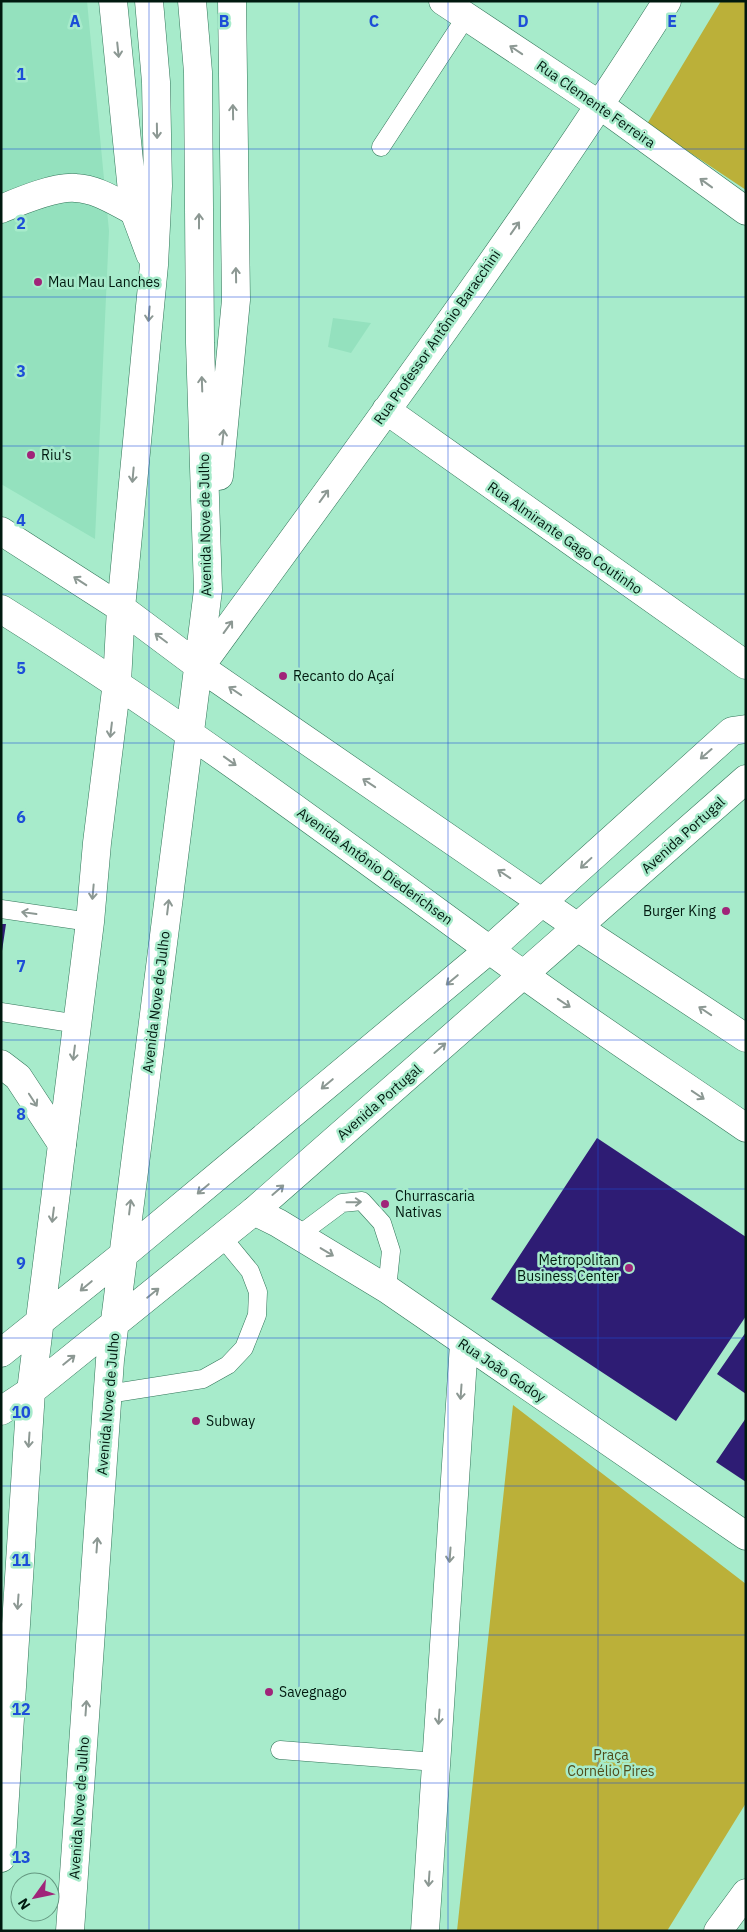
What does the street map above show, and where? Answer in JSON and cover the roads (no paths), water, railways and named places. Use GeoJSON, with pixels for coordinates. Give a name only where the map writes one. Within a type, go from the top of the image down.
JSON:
{"type":"FeatureCollection","features":[{"type":"Feature","properties":{"kind":"main road"},"geometry":{"type":"LineString","coordinates":[[113,1],[134,211],[154,265]]}},
{"type":"Feature","properties":{"kind":"main road"},"geometry":{"type":"LineString","coordinates":[[1,1858],[31,1391],[78,1024],[97,843],[117,682],[121,608],[154,265],[158,186],[156,82],[149,1]]}},
{"type":"Feature","properties":{"kind":"main road","name":"Avenida Nove de Julho"},"geometry":{"type":"LineString","coordinates":[[70,1931],[108,1394],[115,1324],[190,732],[200,667],[208,590],[200,343],[198,72],[192,1]]}},
{"type":"Feature","properties":{"kind":"main road"},"geometry":{"type":"LineString","coordinates":[[208,590],[236,300],[232,1]]}},
{"type":"Feature","properties":{"kind":"main road","name":"Rua Clemente Ferreira"},"geometry":{"type":"LineString","coordinates":[[443,1],[600,106],[746,212]]}},
{"type":"Feature","properties":{"kind":"main road","name":"Rua Professor Antônio Baracchini"},"geometry":{"type":"LineString","coordinates":[[200,667],[386,410],[600,106],[667,1]]}},
{"type":"Feature","properties":{"kind":"main road"},"geometry":{"type":"LineString","coordinates":[[1,208],[33,196],[75,187],[104,195],[134,211]]}},
{"type":"Feature","properties":{"kind":"main road","name":"Rua Almirante Gago Coutinho"},"geometry":{"type":"LineString","coordinates":[[386,410],[746,665]]}},
{"type":"Feature","properties":{"kind":"main road"},"geometry":{"type":"LineString","coordinates":[[1,530],[121,608],[200,667],[579,928],[746,1038]]}},
{"type":"Feature","properties":{"kind":"main road","name":"Avenida Antônio Diederichsen"},"geometry":{"type":"LineString","coordinates":[[1,609],[117,682],[190,732],[524,975],[746,1128]]}},
{"type":"Feature","properties":{"kind":"main road"},"geometry":{"type":"LineString","coordinates":[[1,1353],[40,1324],[124,1255],[490,949],[732,731],[746,729]]}},
{"type":"Feature","properties":{"kind":"main road","name":"Avenida Portugal"},"geometry":{"type":"LineString","coordinates":[[1,1411],[31,1391],[254,1211],[743,786]]}},
{"type":"Feature","properties":{"kind":"main road"},"geometry":{"type":"LineString","coordinates":[[1,1064],[18,1076],[62,1144]]}},
{"type":"Feature","properties":{"kind":"main road","name":"Rua João Godoy"},"geometry":{"type":"LineString","coordinates":[[254,1211],[299,1235],[387,1289],[464,1344],[746,1536]]}},
{"type":"Feature","properties":{"kind":"main road"},"geometry":{"type":"LineString","coordinates":[[425,1931],[464,1344]]}},
{"type":"Feature","properties":{"kind":"main road"},"geometry":{"type":"LineString","coordinates":[[718,1931],[744,1901]]}},
{"type":"Feature","properties":{"kind":"lane"},"geometry":{"type":"LineString","coordinates":[[381,147],[466,17]]}},
{"type":"Feature","properties":{"kind":"lane"},"geometry":{"type":"LineString","coordinates":[[1,909],[90,922]]}},
{"type":"Feature","properties":{"kind":"lane"},"geometry":{"type":"LineString","coordinates":[[1,1012],[78,1024]]}},
{"type":"Feature","properties":{"kind":"lane"},"geometry":{"type":"LineString","coordinates":[[299,1235],[342,1203],[362,1202],[382,1223],[391,1251],[387,1289]]}},
{"type":"Feature","properties":{"kind":"lane"},"geometry":{"type":"LineString","coordinates":[[108,1394],[203,1379],[228,1365],[244,1348],[257,1315],[258,1292],[250,1271],[222,1237]]}},
{"type":"Feature","properties":{"kind":"lane"},"geometry":{"type":"LineString","coordinates":[[280,1750],[436,1762]]}},
{"type":"Feature","properties":{"kind":"place","name":"Mau Mau Lanches"},"geometry":{"type":"Point","coordinates":[38,282]}},
{"type":"Feature","properties":{"kind":"place","name":"Riu's"},"geometry":{"type":"Point","coordinates":[31,455]}},
{"type":"Feature","properties":{"kind":"place","name":"Recanto do Açaí"},"geometry":{"type":"Point","coordinates":[283,676]}},
{"type":"Feature","properties":{"kind":"place","name":"Burger King"},"geometry":{"type":"Point","coordinates":[726,911]}},
{"type":"Feature","properties":{"kind":"place","name":"Churrascaria Nativas"},"geometry":{"type":"Point","coordinates":[385,1204]}},
{"type":"Feature","properties":{"kind":"place","name":"Metropolitan Business Center"},"geometry":{"type":"Point","coordinates":[629,1268]}},
{"type":"Feature","properties":{"kind":"place","name":"Subway"},"geometry":{"type":"Point","coordinates":[196,1421]}},
{"type":"Feature","properties":{"kind":"place","name":"Savegnago"},"geometry":{"type":"Point","coordinates":[269,1692]}},
{"type":"Feature","properties":{"kind":"park label","name":"Praça Cornélio Pires"},"geometry":{"type":"Point","coordinates":[611,1764]}}]}
